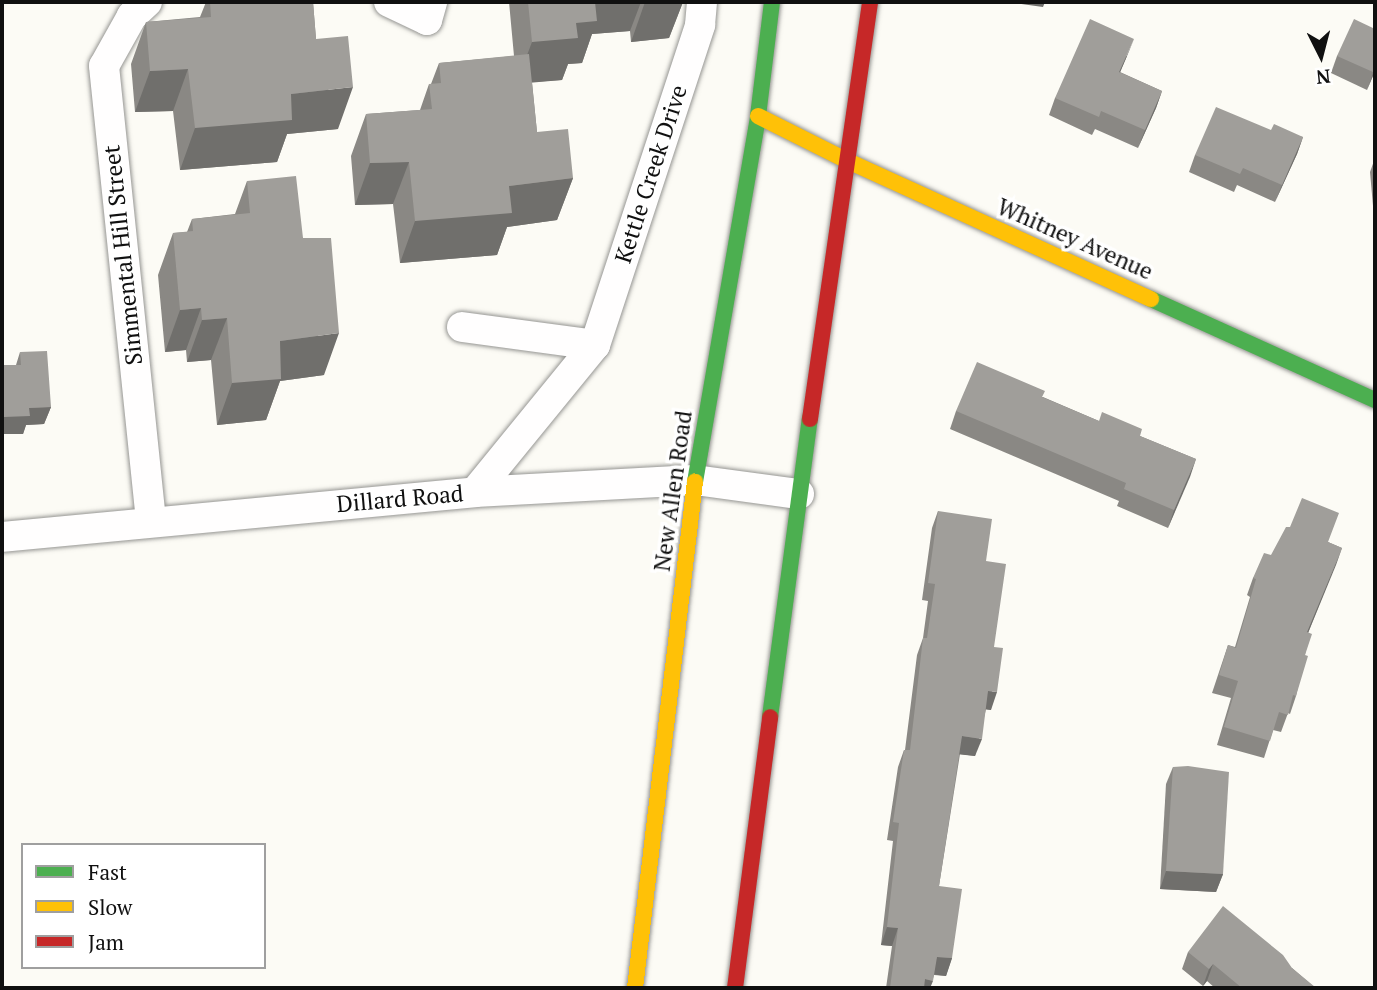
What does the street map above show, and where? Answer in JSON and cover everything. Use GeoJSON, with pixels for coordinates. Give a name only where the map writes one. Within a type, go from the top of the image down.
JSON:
{"type":"FeatureCollection","features":[{"type":"Feature","properties":{"kind":"main road","name":"New Allen Road"},"geometry":{"type":"LineString","coordinates":[[635,988],[695,480],[758,116],[772,2]]}},
{"type":"Feature","properties":{"kind":"main road"},"geometry":{"type":"LineString","coordinates":[[735,988],[799,494],[870,2]]}},
{"type":"Feature","properties":{"kind":"main road","name":"Whitney Avenue"},"geometry":{"type":"LineString","coordinates":[[758,116],[848,162],[1375,400]]}},
{"type":"Feature","properties":{"kind":"street","name":"Simmental Hill Street"},"geometry":{"type":"LineString","coordinates":[[146,2],[132,16],[104,65],[150,521]]}},
{"type":"Feature","properties":{"kind":"street"},"geometry":{"type":"LineString","coordinates":[[388,2],[427,20],[432,2]]}},
{"type":"Feature","properties":{"kind":"street","name":"Kettle Creek Drive"},"geometry":{"type":"LineString","coordinates":[[475,492],[595,345],[700,25],[702,2]]}},
{"type":"Feature","properties":{"kind":"street"},"geometry":{"type":"LineString","coordinates":[[462,327],[595,345]]}},
{"type":"Feature","properties":{"kind":"street","name":"Dillard Road"},"geometry":{"type":"LineString","coordinates":[[2,537],[475,492],[695,480],[799,494]]}},
{"type":"Feature","properties":{"kind":"building"},"geometry":{"type":"Polygon","coordinates":[[[210,2],[313,2],[316,39],[348,36],[353,87],[291,94],[292,120],[195,128],[188,69],[150,71],[146,22],[211,17],[210,2]]]}},
{"type":"Feature","properties":{"kind":"building"},"geometry":{"type":"Polygon","coordinates":[[[528,2],[595,2],[597,21],[576,23],[578,38],[532,42],[528,2]]]}},
{"type":"Feature","properties":{"kind":"building"},"geometry":{"type":"Polygon","coordinates":[[[1090,19],[1134,39],[1119,72],[1162,91],[1145,130],[1101,111],[1099,117],[1055,98],[1090,19]]]}},
{"type":"Feature","properties":{"kind":"building"},"geometry":{"type":"Polygon","coordinates":[[[1354,19],[1375,29],[1373,72],[1337,56],[1354,19]]]}},
{"type":"Feature","properties":{"kind":"building"},"geometry":{"type":"Polygon","coordinates":[[[529,54],[537,132],[568,129],[573,178],[509,186],[512,213],[415,221],[409,162],[370,163],[366,114],[432,109],[429,84],[441,83],[439,63],[529,54]]]}},
{"type":"Feature","properties":{"kind":"building"},"geometry":{"type":"Polygon","coordinates":[[[1216,107],[1271,130],[1274,124],[1303,137],[1282,185],[1243,168],[1240,174],[1195,155],[1216,107]]]}},
{"type":"Feature","properties":{"kind":"building"},"geometry":{"type":"Polygon","coordinates":[[[296,176],[303,238],[331,238],[339,333],[280,341],[281,379],[232,383],[227,318],[202,320],[201,308],[180,310],[173,233],[193,231],[192,219],[250,213],[247,181],[296,176]]]}},
{"type":"Feature","properties":{"kind":"building"},"geometry":{"type":"Polygon","coordinates":[[[47,351],[51,407],[29,408],[30,416],[4,417],[2,365],[21,365],[20,352],[47,351]]]}},
{"type":"Feature","properties":{"kind":"building"},"geometry":{"type":"Polygon","coordinates":[[[977,362],[1045,391],[1042,397],[1099,421],[1102,412],[1142,429],[1140,436],[1196,459],[1174,510],[1124,489],[1126,483],[956,411],[977,362]]]}},
{"type":"Feature","properties":{"kind":"building"},"geometry":{"type":"Polygon","coordinates":[[[1302,498],[1339,513],[1328,542],[1342,548],[1307,632],[1312,634],[1296,696],[1293,695],[1288,715],[1279,712],[1270,741],[1224,727],[1238,681],[1219,675],[1228,645],[1236,648],[1256,579],[1253,578],[1264,553],[1271,555],[1286,527],[1290,527],[1302,498]]]}},
{"type":"Feature","properties":{"kind":"building"},"geometry":{"type":"Polygon","coordinates":[[[938,511],[992,519],[986,561],[1006,564],[994,647],[1003,648],[997,692],[988,691],[982,739],[962,736],[939,886],[962,889],[952,958],[937,957],[933,981],[925,979],[924,988],[890,988],[898,928],[887,927],[899,823],[893,822],[904,750],[910,750],[923,638],[927,638],[935,584],[928,583],[938,511]]]}},
{"type":"Feature","properties":{"kind":"building"},"geometry":{"type":"Polygon","coordinates":[[[1188,766],[1229,772],[1223,874],[1166,871],[1173,767],[1188,766]]]}},
{"type":"Feature","properties":{"kind":"building"},"geometry":{"type":"Polygon","coordinates":[[[1223,906],[1283,955],[1292,968],[1315,988],[1242,988],[1213,964],[1209,969],[1188,952],[1223,906]]]}},
{"type":"Feature","properties":{"kind":"traffic: fast"},"geometry":{"type":"LineString","coordinates":[[695,482],[758,116],[772,2]]}},
{"type":"Feature","properties":{"kind":"traffic: fast"},"geometry":{"type":"LineString","coordinates":[[1151,299],[1375,400]]}},
{"type":"Feature","properties":{"kind":"traffic: fast"},"geometry":{"type":"LineString","coordinates":[[770,717],[810,419]]}},
{"type":"Feature","properties":{"kind":"traffic: slow"},"geometry":{"type":"LineString","coordinates":[[758,116],[848,161],[1151,299]]}},
{"type":"Feature","properties":{"kind":"traffic: slow"},"geometry":{"type":"LineString","coordinates":[[635,988],[695,482]]}},
{"type":"Feature","properties":{"kind":"traffic: jam"},"geometry":{"type":"LineString","coordinates":[[810,419],[870,2]]}},
{"type":"Feature","properties":{"kind":"traffic: jam"},"geometry":{"type":"LineString","coordinates":[[735,988],[770,717]]}}]}
